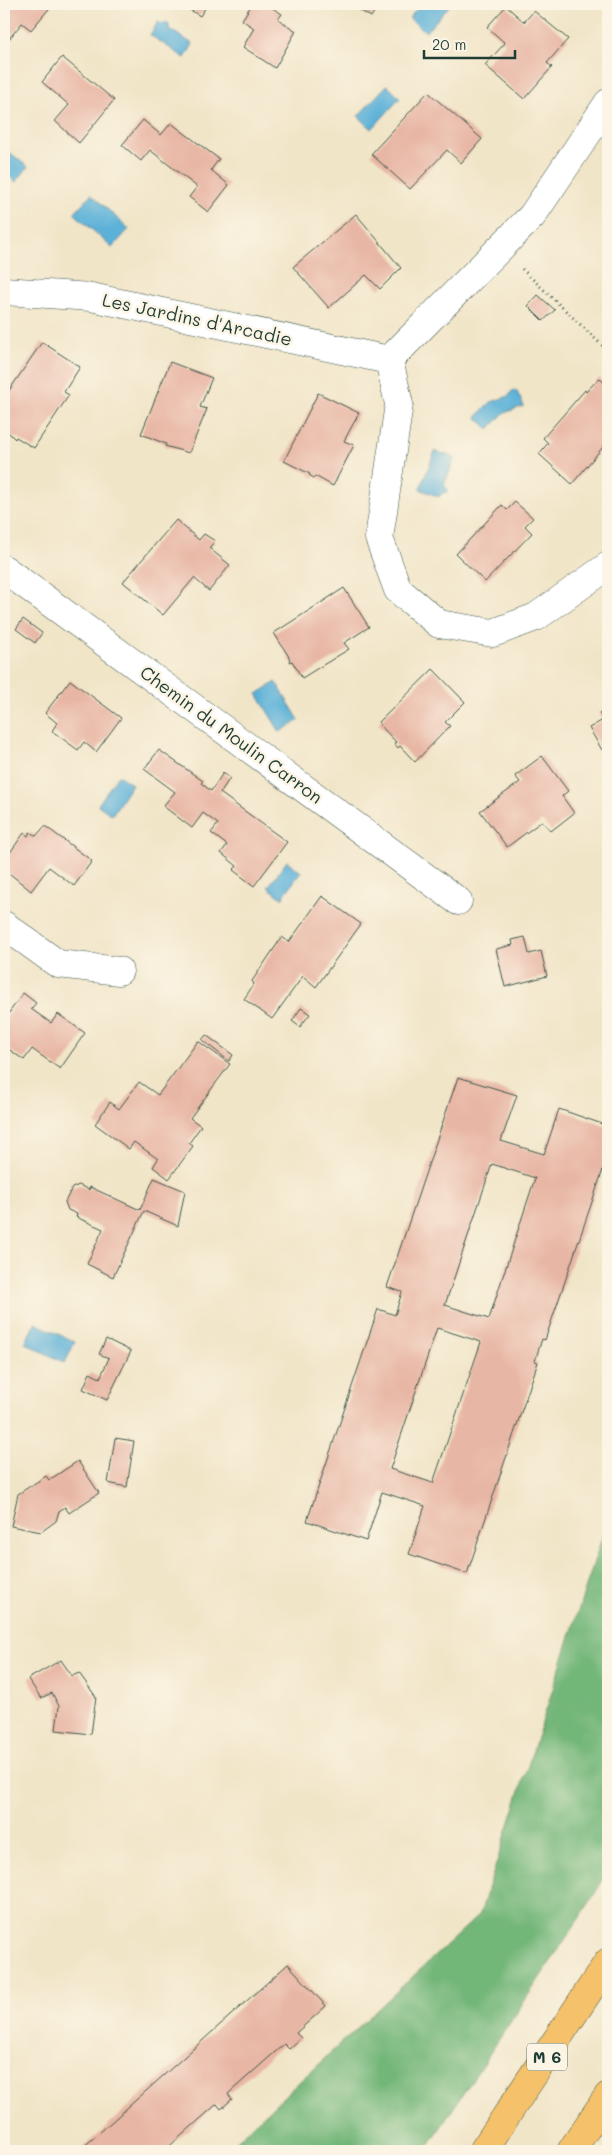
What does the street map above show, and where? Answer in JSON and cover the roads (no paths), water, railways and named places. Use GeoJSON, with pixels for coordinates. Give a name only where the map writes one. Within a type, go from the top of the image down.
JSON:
{"type":"FeatureCollection","features":[{"type":"Feature","properties":{"kind":"highway","name":"M 6"},"geometry":{"type":"LineString","coordinates":[[483,2151],[608,1962]]}},
{"type":"Feature","properties":{"kind":"highway"},"geometry":{"type":"LineString","coordinates":[[571,2151],[608,2096]]}},
{"type":"Feature","properties":{"kind":"street"},"geometry":{"type":"LineString","coordinates":[[608,103],[532,216],[389,360],[399,404],[379,538],[398,590],[439,624],[493,633],[536,617],[608,566]]}},
{"type":"Feature","properties":{"kind":"street","name":"Les Jardins d'Arcadie"},"geometry":{"type":"LineString","coordinates":[[4,291],[91,298],[389,360]]}},
{"type":"Feature","properties":{"kind":"street","name":"Chemin du Moulin Carron"},"geometry":{"type":"LineString","coordinates":[[4,568],[458,901]]}},
{"type":"Feature","properties":{"kind":"street"},"geometry":{"type":"LineString","coordinates":[[4,925],[58,964],[119,971]]}},
{"type":"Feature","properties":{"kind":"water"},"geometry":{"type":"Polygon","coordinates":[[[421,4],[451,4],[426,32],[409,18],[421,4]]]}},
{"type":"Feature","properties":{"kind":"water"},"geometry":{"type":"Polygon","coordinates":[[[158,22],[161,24],[166,22],[169,25],[169,29],[193,44],[185,58],[150,35],[158,22]]]}},
{"type":"Feature","properties":{"kind":"water"},"geometry":{"type":"Polygon","coordinates":[[[387,85],[400,98],[372,129],[358,116],[387,85]]]}},
{"type":"Feature","properties":{"kind":"water"},"geometry":{"type":"Polygon","coordinates":[[[4,148],[28,167],[16,182],[4,172],[4,148]]]}},
{"type":"Feature","properties":{"kind":"water"},"geometry":{"type":"Polygon","coordinates":[[[91,194],[129,229],[112,248],[74,213],[91,194]]]}},
{"type":"Feature","properties":{"kind":"water"},"geometry":{"type":"Polygon","coordinates":[[[516,390],[524,406],[504,413],[489,429],[476,417],[491,402],[509,396],[512,391],[516,390]]]}},
{"type":"Feature","properties":{"kind":"water"},"geometry":{"type":"Polygon","coordinates":[[[435,451],[455,458],[444,485],[447,488],[447,492],[439,497],[420,489],[435,451]]]}},
{"type":"Feature","properties":{"kind":"water"},"geometry":{"type":"Polygon","coordinates":[[[276,682],[299,720],[280,732],[257,694],[276,682]]]}},
{"type":"Feature","properties":{"kind":"water"},"geometry":{"type":"Polygon","coordinates":[[[118,775],[132,784],[112,815],[98,805],[118,775]]]}},
{"type":"Feature","properties":{"kind":"water"},"geometry":{"type":"Polygon","coordinates":[[[287,861],[301,872],[282,898],[268,887],[287,861]]]}},
{"type":"Feature","properties":{"kind":"water"},"geometry":{"type":"Polygon","coordinates":[[[35,1323],[75,1342],[65,1363],[25,1343],[35,1323]]]}}]}
